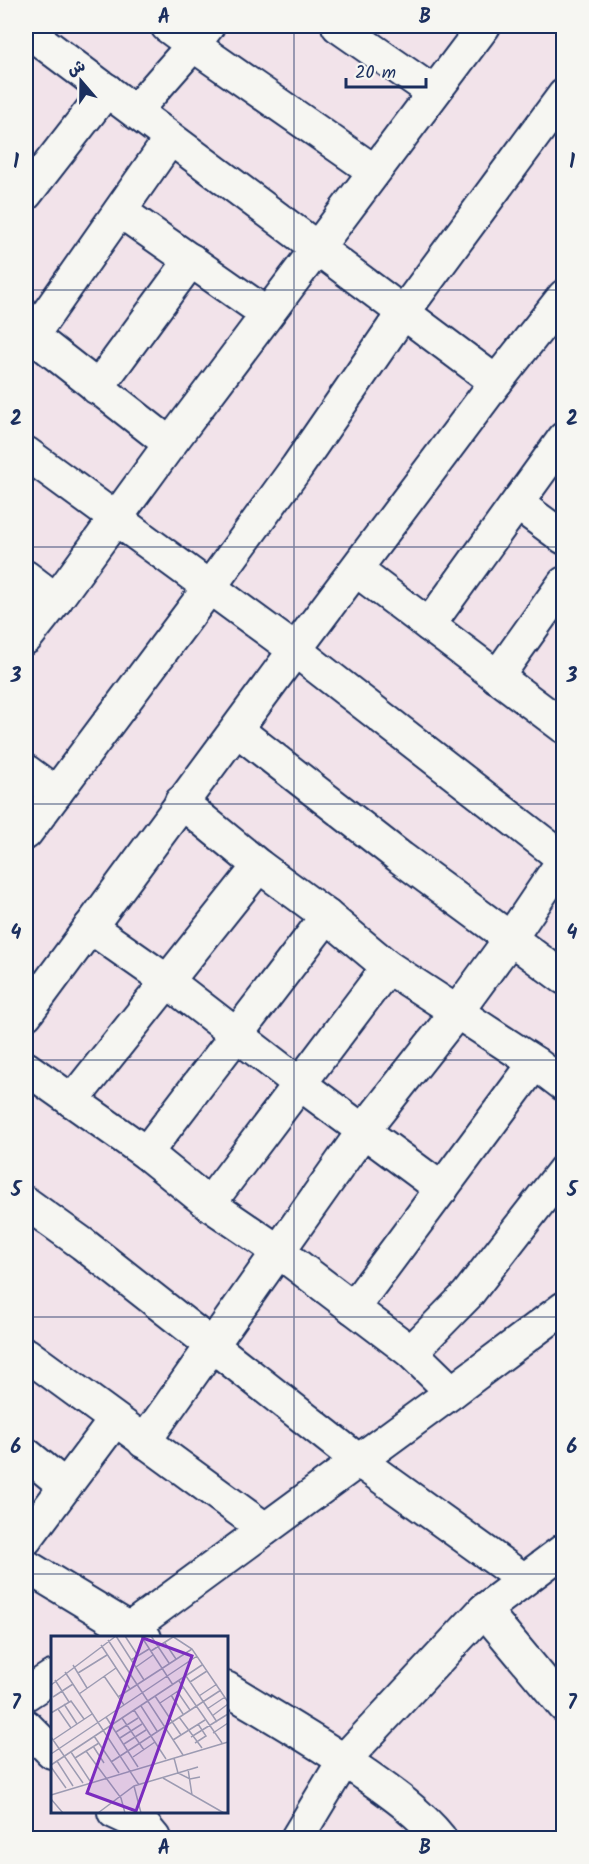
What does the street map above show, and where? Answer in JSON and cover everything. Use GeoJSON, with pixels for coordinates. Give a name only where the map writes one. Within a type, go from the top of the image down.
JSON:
{"type":"FeatureCollection","features":[{"type":"Feature","properties":{"kind":"street"},"geometry":{"type":"LineString","coordinates":[[167,26],[200,35],[374,171]]}},
{"type":"Feature","properties":{"kind":"street"},"geometry":{"type":"LineString","coordinates":[[26,638],[484,26]]}},
{"type":"Feature","properties":{"kind":"street"},"geometry":{"type":"LineString","coordinates":[[344,27],[433,92]]}},
{"type":"Feature","properties":{"kind":"street"},"geometry":{"type":"LineString","coordinates":[[135,111],[200,35]]}},
{"type":"Feature","properties":{"kind":"street"},"geometry":{"type":"LineString","coordinates":[[28,38],[107,90],[496,382]]}},
{"type":"Feature","properties":{"kind":"street"},"geometry":{"type":"LineString","coordinates":[[26,194],[107,90]]}},
{"type":"Feature","properties":{"kind":"street"},"geometry":{"type":"LineString","coordinates":[[26,833],[209,588],[297,467],[403,313],[564,95]]}},
{"type":"Feature","properties":{"kind":"street"},"geometry":{"type":"LineString","coordinates":[[170,139],[29,334],[170,444]]}},
{"type":"Feature","properties":{"kind":"street"},"geometry":{"type":"LineString","coordinates":[[120,211],[267,314]]}},
{"type":"Feature","properties":{"kind":"street"},"geometry":{"type":"LineString","coordinates":[[98,388],[191,260]]}},
{"type":"Feature","properties":{"kind":"street"},"geometry":{"type":"LineString","coordinates":[[26,1014],[181,802],[496,382],[560,310]]}},
{"type":"Feature","properties":{"kind":"street"},"geometry":{"type":"LineString","coordinates":[[429,625],[564,438]]}},
{"type":"Feature","properties":{"kind":"street"},"geometry":{"type":"LineString","coordinates":[[26,453],[295,650],[564,859],[456,1013],[364,1130],[144,1442]]}},
{"type":"Feature","properties":{"kind":"street"},"geometry":{"type":"LineString","coordinates":[[518,504],[564,538]]}},
{"type":"Feature","properties":{"kind":"street"},"geometry":{"type":"LineString","coordinates":[[356,570],[563,726]]}},
{"type":"Feature","properties":{"kind":"street"},"geometry":{"type":"LineString","coordinates":[[26,577],[56,600]]}},
{"type":"Feature","properties":{"kind":"street"},"geometry":{"type":"LineString","coordinates":[[497,676],[564,583]]}},
{"type":"Feature","properties":{"kind":"street"},"geometry":{"type":"LineString","coordinates":[[237,730],[401,858],[564,978]]}},
{"type":"Feature","properties":{"kind":"street"},"geometry":{"type":"LineString","coordinates":[[26,771],[56,793]]}},
{"type":"Feature","properties":{"kind":"street"},"geometry":{"type":"LineString","coordinates":[[181,802],[259,866],[327,916],[388,967],[535,1063],[564,1085]]}},
{"type":"Feature","properties":{"kind":"street"},"geometry":{"type":"LineString","coordinates":[[72,1101],[259,866]]}},
{"type":"Feature","properties":{"kind":"street"},"geometry":{"type":"LineString","coordinates":[[146,1153],[327,916]]}},
{"type":"Feature","properties":{"kind":"street"},"geometry":{"type":"LineString","coordinates":[[90,927],[167,981],[300,1084],[442,1189]]}},
{"type":"Feature","properties":{"kind":"street"},"geometry":{"type":"LineString","coordinates":[[209,1204],[388,967]]}},
{"type":"Feature","properties":{"kind":"street"},"geometry":{"type":"LineString","coordinates":[[353,1308],[535,1063]]}},
{"type":"Feature","properties":{"kind":"street"},"geometry":{"type":"LineString","coordinates":[[26,1068],[146,1153],[209,1204],[278,1251],[411,1352],[452,1392]]}},
{"type":"Feature","properties":{"kind":"street"},"geometry":{"type":"LineString","coordinates":[[411,1352],[467,1295],[564,1170]]}},
{"type":"Feature","properties":{"kind":"street"},"geometry":{"type":"LineString","coordinates":[[26,1203],[83,1244],[211,1347],[359,1461],[523,1580]]}},
{"type":"Feature","properties":{"kind":"street"},"geometry":{"type":"LineString","coordinates":[[26,1566],[131,1635],[265,1529],[564,1308]]}},
{"type":"Feature","properties":{"kind":"street"},"geometry":{"type":"LineString","coordinates":[[26,1353],[265,1529]]}},
{"type":"Feature","properties":{"kind":"street"},"geometry":{"type":"LineString","coordinates":[[26,1539],[115,1420]]}},
{"type":"Feature","properties":{"kind":"street"},"geometry":{"type":"LineString","coordinates":[[26,1454],[65,1486]]}},
{"type":"Feature","properties":{"kind":"street"},"geometry":{"type":"LineString","coordinates":[[297,1839],[344,1760],[484,1610],[564,1550]]}},
{"type":"Feature","properties":{"kind":"street"},"geometry":{"type":"LineString","coordinates":[[484,1610],[562,1702]]}},
{"type":"Feature","properties":{"kind":"street"},"geometry":{"type":"LineString","coordinates":[[26,1694],[51,1678]]}},
{"type":"Feature","properties":{"kind":"street"},"geometry":{"type":"LineString","coordinates":[[228,1689],[344,1760],[386,1789],[428,1824],[440,1839]]}},
{"type":"Feature","properties":{"kind":"street"},"geometry":{"type":"LineString","coordinates":[[26,1726],[51,1751]]}},
{"type":"Feature","properties":{"kind":"street"},"geometry":{"type":"LineString","coordinates":[[116,1813],[144,1826],[154,1839]]}}]}
